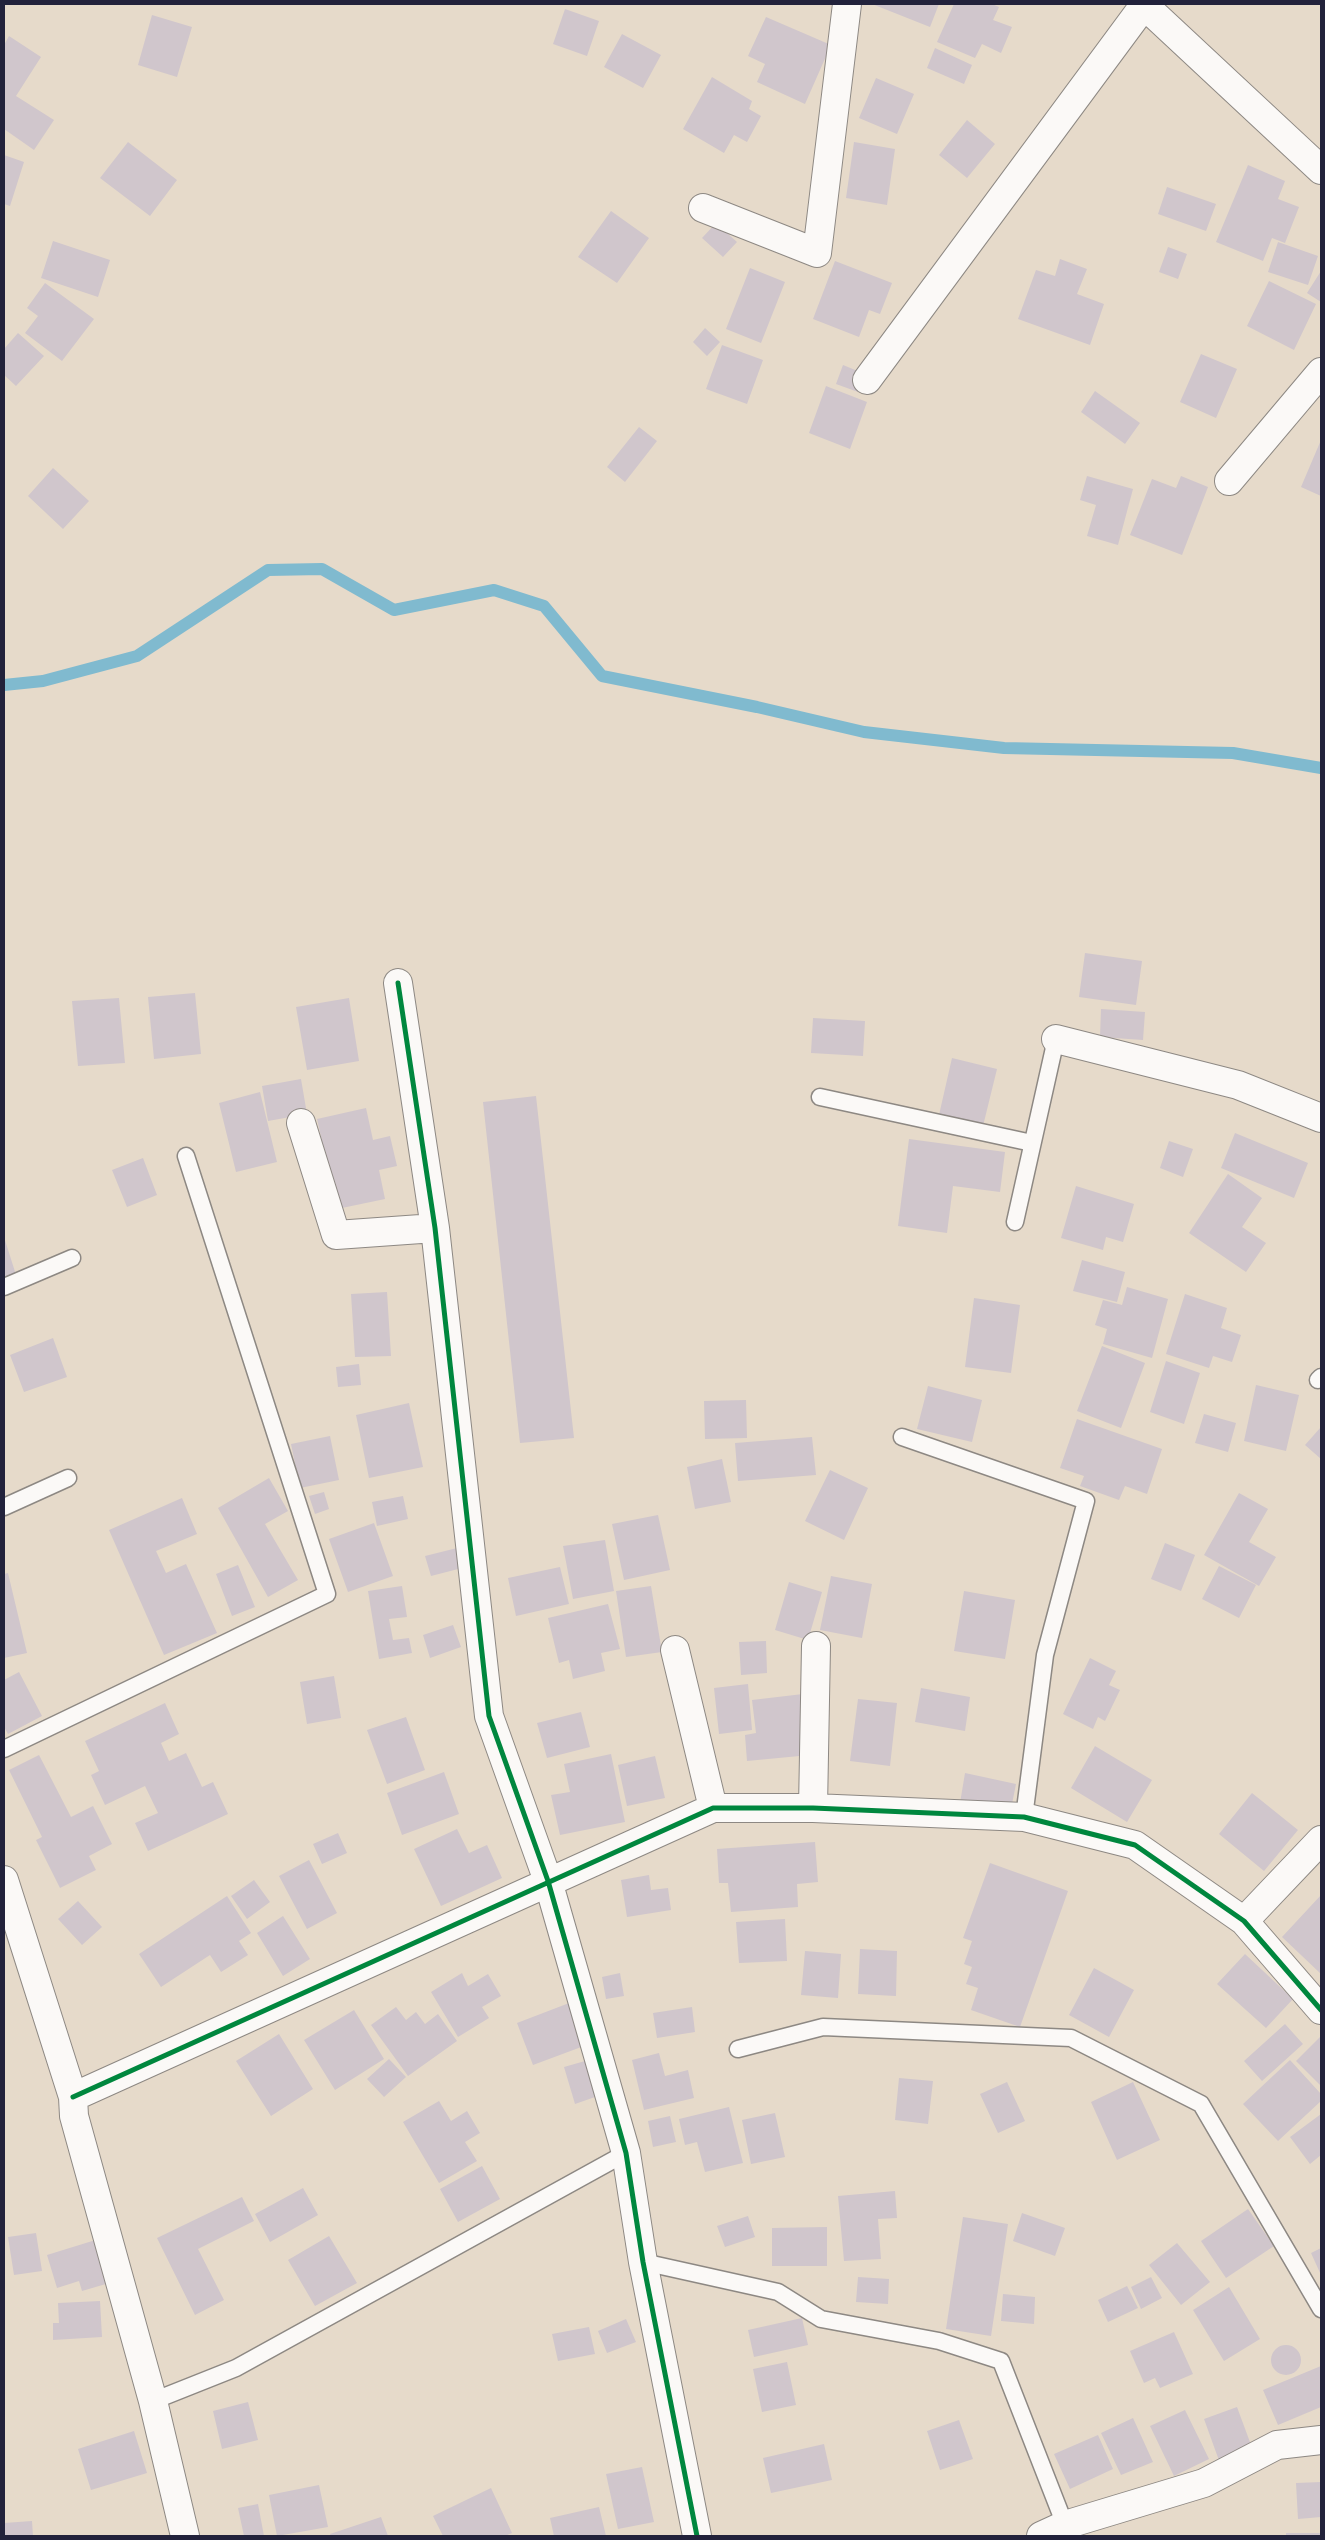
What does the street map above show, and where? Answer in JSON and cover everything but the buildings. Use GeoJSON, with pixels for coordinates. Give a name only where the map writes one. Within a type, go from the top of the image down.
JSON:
{"type":"FeatureCollection","features":[{"type":"Feature","properties":{"kind":"street"},"geometry":{"type":"LineString","coordinates":[[703,208],[817,252],[847,4]]}},
{"type":"Feature","properties":{"kind":"street"},"geometry":{"type":"LineString","coordinates":[[867,380],[1144,4],[1321,170]]}},
{"type":"Feature","properties":{"kind":"street"},"geometry":{"type":"LineString","coordinates":[[1229,481],[1321,372]]}},
{"type":"Feature","properties":{"kind":"street"},"geometry":{"type":"LineString","coordinates":[[398,983],[435,1228],[489,1716],[548,1881],[626,2153],[642,2262],[697,2536]]}},
{"type":"Feature","properties":{"kind":"street"},"geometry":{"type":"LineString","coordinates":[[1056,1039],[1238,1085],[1321,1118]]}},
{"type":"Feature","properties":{"kind":"street"},"geometry":{"type":"LineString","coordinates":[[301,1122],[336,1235],[435,1228]]}},
{"type":"Feature","properties":{"kind":"street"},"geometry":{"type":"LineString","coordinates":[[812,1808],[816,1646]]}},
{"type":"Feature","properties":{"kind":"street"},"geometry":{"type":"LineString","coordinates":[[675,1650],[712,1808]]}},
{"type":"Feature","properties":{"kind":"street"},"geometry":{"type":"LineString","coordinates":[[73,2097],[712,1808],[812,1808],[1024,1817],[1135,1845],[1244,1921],[1321,2010]]}},
{"type":"Feature","properties":{"kind":"street"},"geometry":{"type":"LineString","coordinates":[[1244,1921],[1321,1840]]}},
{"type":"Feature","properties":{"kind":"street"},"geometry":{"type":"LineString","coordinates":[[4,1880],[73,2097],[74,2116],[153,2401],[185,2536]]}},
{"type":"Feature","properties":{"kind":"street"},"geometry":{"type":"LineString","coordinates":[[1040,2536],[1066,2525],[1204,2483],[1277,2445],[1321,2440]]}},
{"type":"Feature","properties":{"kind":"lane"},"geometry":{"type":"LineString","coordinates":[[1015,1222],[1056,1039]]}},
{"type":"Feature","properties":{"kind":"lane"},"geometry":{"type":"LineString","coordinates":[[820,1097],[1032,1143]]}},
{"type":"Feature","properties":{"kind":"lane"},"geometry":{"type":"LineString","coordinates":[[4,1749],[327,1594],[186,1156]]}},
{"type":"Feature","properties":{"kind":"lane"},"geometry":{"type":"LineString","coordinates":[[4,1288],[72,1258]]}},
{"type":"Feature","properties":{"kind":"lane"},"geometry":{"type":"LineString","coordinates":[[902,1437],[1086,1501],[1045,1655],[1024,1817]]}},
{"type":"Feature","properties":{"kind":"lane"},"geometry":{"type":"LineString","coordinates":[[4,1507],[68,1478]]}},
{"type":"Feature","properties":{"kind":"lane"},"geometry":{"type":"LineString","coordinates":[[738,2049],[823,2027],[1071,2038],[1201,2104],[1321,2309]]}},
{"type":"Feature","properties":{"kind":"lane"},"geometry":{"type":"LineString","coordinates":[[153,2401],[236,2368],[626,2153]]}},
{"type":"Feature","properties":{"kind":"lane"},"geometry":{"type":"LineString","coordinates":[[642,2262],[778,2292],[821,2319],[939,2341],[1001,2361],[1066,2525]]}},
{"type":"Feature","properties":{"kind":"waterway"},"geometry":{"type":"LineString","coordinates":[[4,685],[43,681],[137,656],[268,570],[322,569],[394,610],[494,590],[544,606],[602,676],[757,707],[864,732],[1004,748],[1233,753],[1321,768]]}},
{"type":"Feature","properties":{"kind":"cycle path"},"geometry":{"type":"LineString","coordinates":[[398,983],[435,1228],[489,1716],[548,1881],[626,2153],[643,2262],[697,2536]]}},
{"type":"Feature","properties":{"kind":"cycle path"},"geometry":{"type":"LineString","coordinates":[[73,2097],[713,1808],[813,1808],[1024,1817],[1135,1845],[1244,1921],[1321,2010]]}}]}
